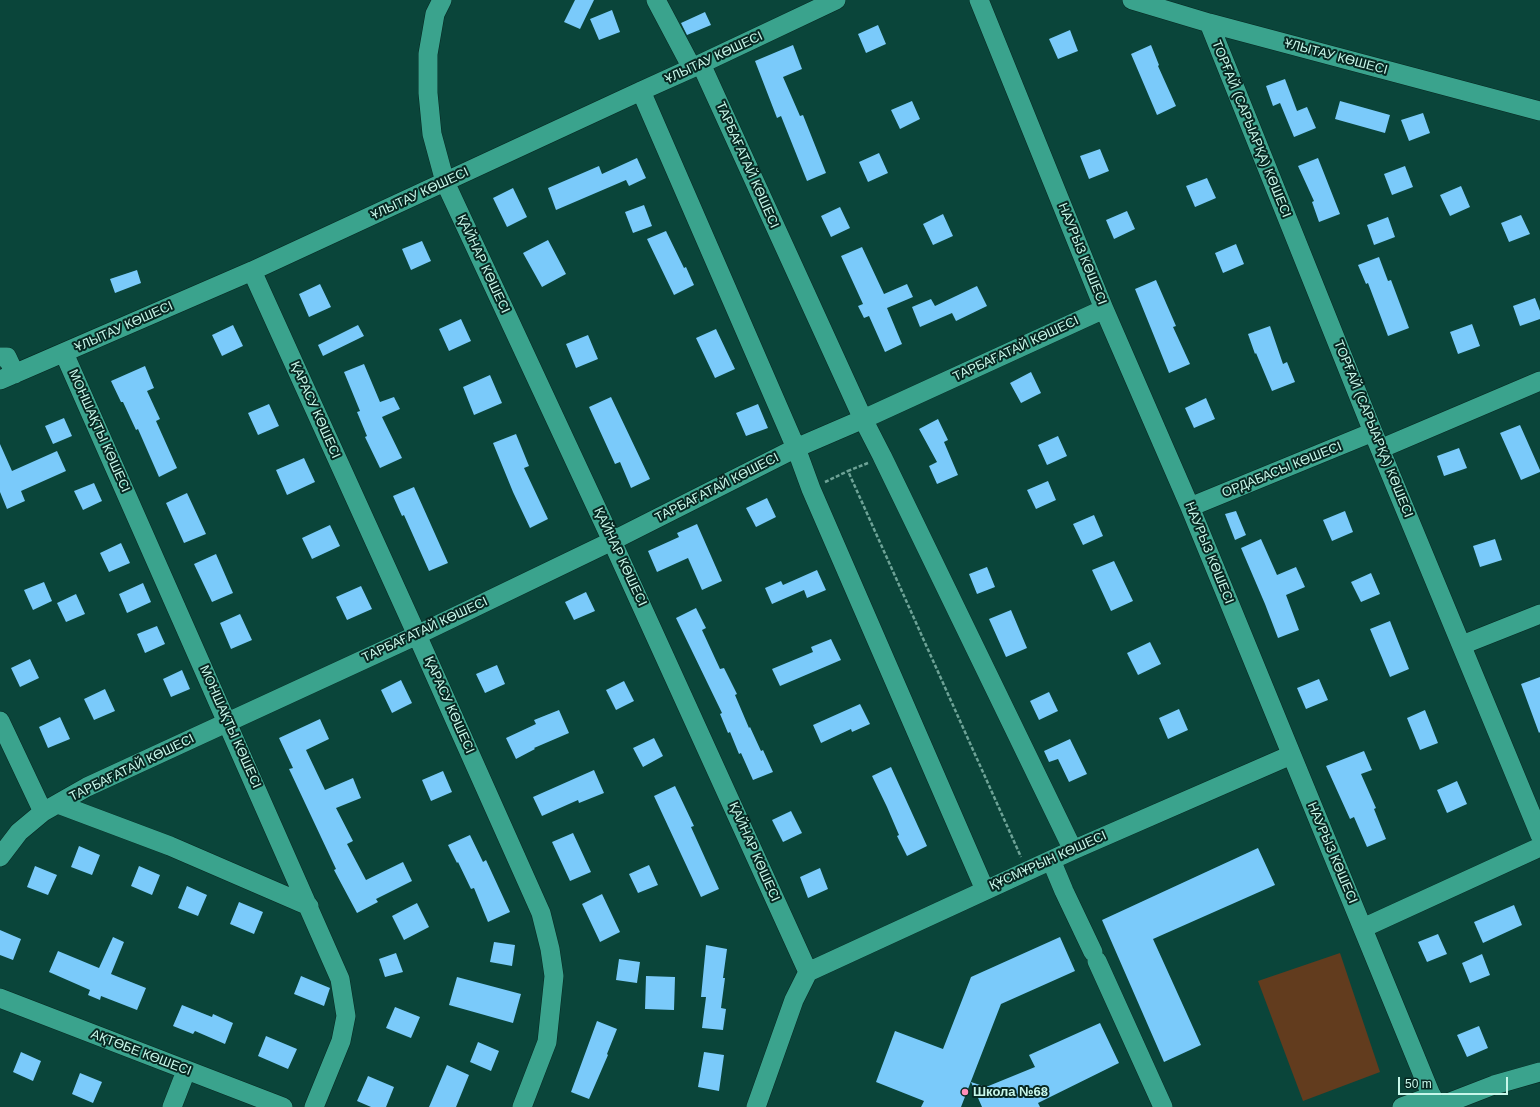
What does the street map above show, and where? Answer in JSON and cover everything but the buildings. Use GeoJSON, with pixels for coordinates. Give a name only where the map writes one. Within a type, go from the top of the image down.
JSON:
{"type":"FeatureCollection","features":[{"type":"Feature","properties":{"kind":"street","name":"ҚАЙНАР КӨШЕСІ"},"geometry":{"type":"LineString","coordinates":[[442,0],[435,14],[428,54],[428,93],[432,134],[445,182],[612,540],[808,972]]}},
{"type":"Feature","properties":{"kind":"street","name":"ТАРБАҒАТАЙ КӨШЕСІ"},"geometry":{"type":"LineString","coordinates":[[656,0],[697,66],[863,419]]}},
{"type":"Feature","properties":{"kind":"street","name":"ҰЛЫТАУ КӨШЕСІ"},"geometry":{"type":"LineString","coordinates":[[8,377],[252,272],[836,0]]}},
{"type":"Feature","properties":{"kind":"street","name":"НАУРЫЗ КӨШЕСІ"},"geometry":{"type":"LineString","coordinates":[[979,0],[1104,309],[1190,507],[1435,1104]]}},
{"type":"Feature","properties":{"kind":"street","name":"ҰЛЫТАУ КӨШЕСІ"},"geometry":{"type":"LineString","coordinates":[[1132,0],[1209,23],[1540,111]]}},
{"type":"Feature","properties":{"kind":"street","name":"ТОРҒАЙ (САРЫАРҚА) КӨШЕСІ"},"geometry":{"type":"LineString","coordinates":[[1209,23],[1373,432],[1540,835]]}},
{"type":"Feature","properties":{"kind":"street"},"geometry":{"type":"LineString","coordinates":[[641,91],[796,448],[811,489],[985,890]]}},
{"type":"Feature","properties":{"kind":"street","name":"ҚАРАСУ КӨШЕСІ"},"geometry":{"type":"LineString","coordinates":[[252,272],[417,635],[541,913],[550,949],[554,976],[547,1042],[522,1107]]}},
{"type":"Feature","properties":{"kind":"street","name":"ТАРБАҒАТАЙ КӨШЕСІ"},"geometry":{"type":"LineString","coordinates":[[0,857],[19,832],[50,808],[87,787],[417,635],[796,448],[1104,309]]}},
{"type":"Feature","properties":{"kind":"street"},"geometry":{"type":"LineString","coordinates":[[2,353],[8,377]]}},
{"type":"Feature","properties":{"kind":"street","name":"МОНШАҚТЫ КӨШЕСІ"},"geometry":{"type":"LineString","coordinates":[[64,353],[340,979],[346,1016],[341,1042],[314,1107]]}},
{"type":"Feature","properties":{"kind":"street"},"geometry":{"type":"LineString","coordinates":[[1380,449],[1540,381]]}},
{"type":"Feature","properties":{"kind":"street"},"geometry":{"type":"LineString","coordinates":[[863,419],[1073,850]]}},
{"type":"Feature","properties":{"kind":"street","name":"ОРДАБАСЫ КӨШЕСІ"},"geometry":{"type":"LineString","coordinates":[[1190,507],[1373,432]]}},
{"type":"Feature","properties":{"kind":"street"},"geometry":{"type":"LineString","coordinates":[[1462,645],[1540,614]]}},
{"type":"Feature","properties":{"kind":"street"},"geometry":{"type":"LineString","coordinates":[[0,721],[50,808],[170,846],[309,906]]}},
{"type":"Feature","properties":{"kind":"street","name":"ҚҰСМҰРЫН КӨШЕСІ"},"geometry":{"type":"LineString","coordinates":[[808,972],[1073,850],[1291,755]]}},
{"type":"Feature","properties":{"kind":"street"},"geometry":{"type":"LineString","coordinates":[[1363,928],[1540,847]]}},
{"type":"Feature","properties":{"kind":"street"},"geometry":{"type":"LineString","coordinates":[[1051,860],[1163,1107]]}},
{"type":"Feature","properties":{"kind":"street"},"geometry":{"type":"LineString","coordinates":[[756,1107],[794,1000],[808,972]]}},
{"type":"Feature","properties":{"kind":"street","name":"АҚТӨБЕ КӨШЕСІ"},"geometry":{"type":"LineString","coordinates":[[0,998],[186,1071],[283,1107]]}},
{"type":"Feature","properties":{"kind":"street"},"geometry":{"type":"LineString","coordinates":[[172,1107],[186,1071]]}},
{"type":"Feature","properties":{"kind":"street"},"geometry":{"type":"LineString","coordinates":[[1402,1107],[1435,1104],[1540,1072]]}},
{"type":"Feature","properties":{"kind":"path"},"geometry":{"type":"LineString","coordinates":[[811,489],[882,456]]}},
{"type":"Feature","properties":{"kind":"path"},"geometry":{"type":"LineString","coordinates":[[848,471],[1027,871]]}},
{"type":"Feature","properties":{"kind":"shaded area"},"geometry":{"type":"Polygon","coordinates":[[[1340,953],[1380,1072],[1303,1101],[1258,981],[1340,953]]]}},
{"type":"Feature","properties":{"kind":"place","name":"Школа №68"},"geometry":{"type":"Point","coordinates":[965,1092]}}]}
